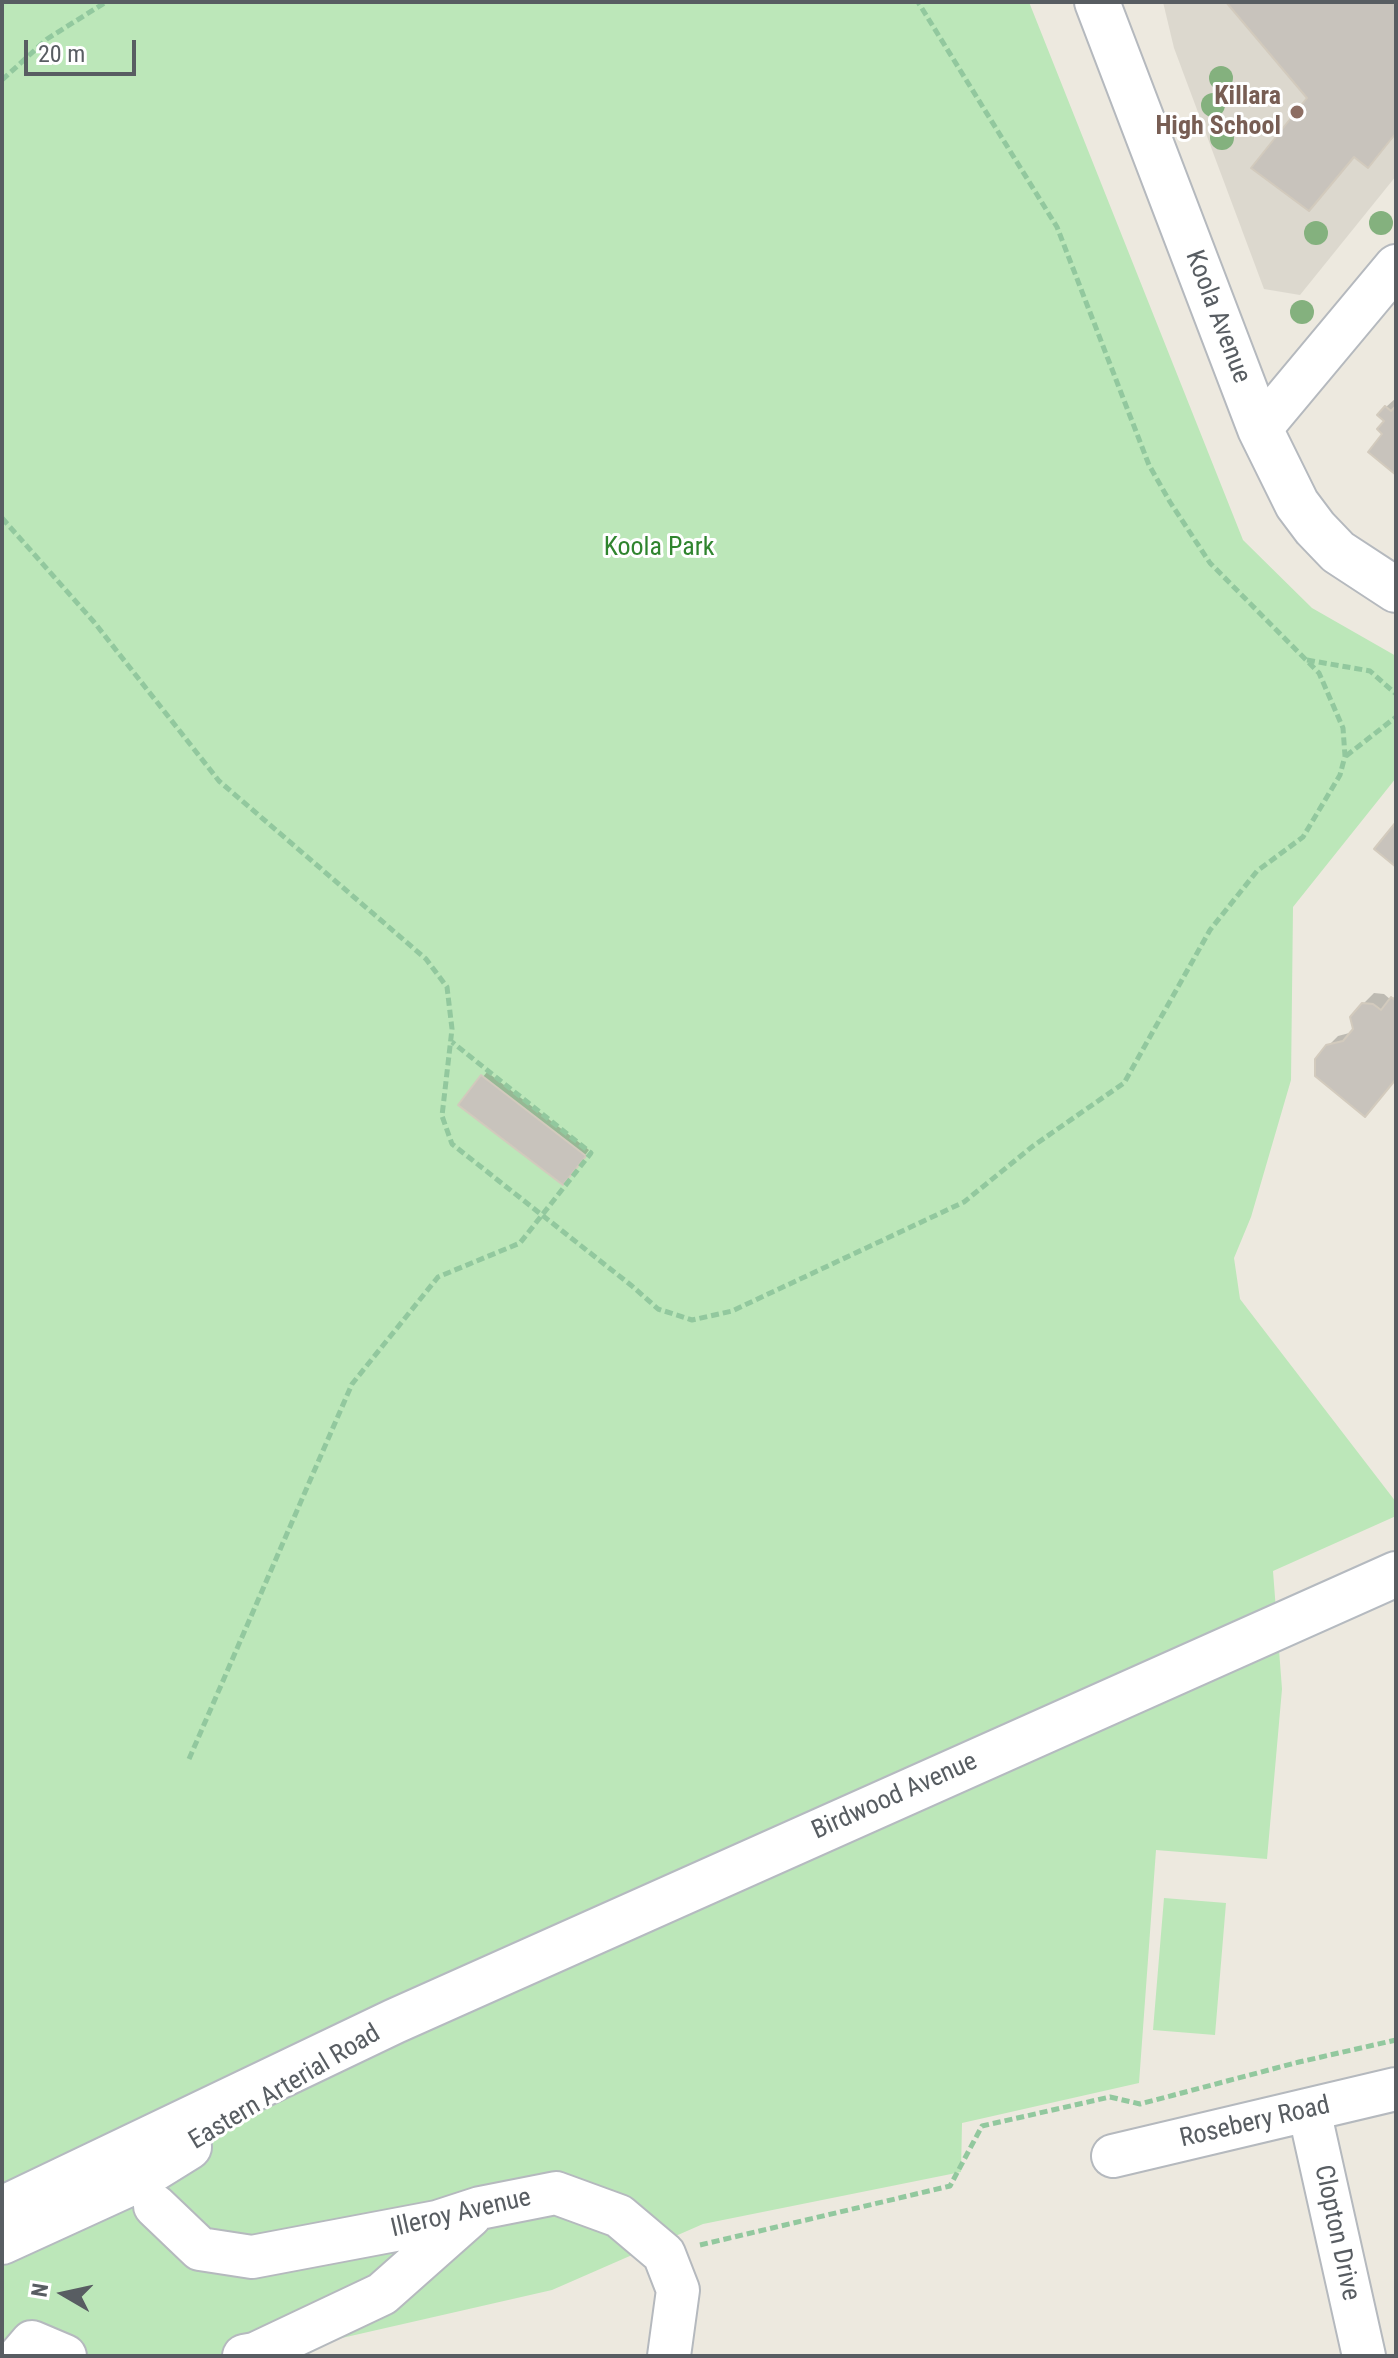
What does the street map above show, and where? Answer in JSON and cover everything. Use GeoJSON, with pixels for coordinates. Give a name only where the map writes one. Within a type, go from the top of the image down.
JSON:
{"type":"FeatureCollection","features":[{"type":"Feature","properties":{"kind":"main road","name":"Koola Avenue"},"geometry":{"type":"LineString","coordinates":[[1097,2],[1260,429],[1297,504],[1338,552],[1396,590]]}},
{"type":"Feature","properties":{"kind":"main road","name":"Birdwood Avenue"},"geometry":{"type":"LineString","coordinates":[[395,2021],[1396,1574]]}},
{"type":"Feature","properties":{"kind":"main road","name":"Eastern Arterial Road"},"geometry":{"type":"LineString","coordinates":[[2,2209],[395,2021]]}},
{"type":"Feature","properties":{"kind":"main road","name":"Eastern Arterial Road"},"geometry":{"type":"LineString","coordinates":[[2,2242],[131,2183],[395,2021]]}},
{"type":"Feature","properties":{"kind":"street"},"geometry":{"type":"LineString","coordinates":[[1260,429],[1396,266]]}},
{"type":"Feature","properties":{"kind":"street","name":"Rosebery Road"},"geometry":{"type":"LineString","coordinates":[[1113,2156],[1396,2089]]}},
{"type":"Feature","properties":{"kind":"street","name":"Clopton Drive"},"geometry":{"type":"LineString","coordinates":[[1309,2110],[1364,2356]]}},
{"type":"Feature","properties":{"kind":"street","name":"Illeroy Avenue"},"geometry":{"type":"LineString","coordinates":[[155,2206],[200,2249],[252,2257],[437,2222],[480,2208],[556,2193],[619,2216],[664,2254],[678,2290],[669,2356]]}},
{"type":"Feature","properties":{"kind":"street"},"geometry":{"type":"LineString","coordinates":[[244,2356],[255,2354],[382,2294],[480,2208]]}},
{"type":"Feature","properties":{"kind":"street"},"geometry":{"type":"LineString","coordinates":[[20,2356],[32,2342],[65,2356]]}},
{"type":"Feature","properties":{"kind":"path"},"geometry":{"type":"LineString","coordinates":[[2,80],[47,39],[106,2]]}},
{"type":"Feature","properties":{"kind":"path"},"geometry":{"type":"LineString","coordinates":[[2,518],[94,622],[219,781],[426,959],[447,987],[452,1029],[442,1116],[452,1144],[658,1309],[692,1320],[732,1311],[964,1202],[1033,1146],[1124,1083],[1210,930],[1257,871],[1303,837],[1340,775],[1345,756],[1343,728],[1319,673],[1210,563],[1149,465],[1057,227],[918,2]]}},
{"type":"Feature","properties":{"kind":"path"},"geometry":{"type":"LineString","coordinates":[[1306,660],[1370,671],[1396,694]]}},
{"type":"Feature","properties":{"kind":"path"},"geometry":{"type":"LineString","coordinates":[[1345,756],[1396,717]]}},
{"type":"Feature","properties":{"kind":"path"},"geometry":{"type":"LineString","coordinates":[[189,1759],[352,1384],[438,1277],[520,1243],[591,1153],[451,1042]]}},
{"type":"Feature","properties":{"kind":"path"},"geometry":{"type":"LineString","coordinates":[[699,2246],[950,2186],[982,2126],[1110,2097],[1140,2104],[1396,2040]]}},
{"type":"Feature","properties":{"kind":"shaded area","name":"Killara High School"},"geometry":{"type":"Polygon","coordinates":[[[1163,2],[1396,2],[1396,176],[1300,295],[1264,289],[1174,48],[1163,2]]]}},
{"type":"Feature","properties":{"kind":"green space","name":"Koola Park"},"geometry":{"type":"Polygon","coordinates":[[[2,2],[1029,2],[1243,540],[1312,608],[1396,656],[1396,778],[1293,907],[1291,1080],[1251,1217],[1234,1258],[1240,1299],[1396,1502],[1396,1516],[1273,1571],[1282,1689],[1267,1859],[1156,1850],[1139,2083],[962,2123],[961,2172],[703,2224],[552,2290],[263,2356],[2,2356],[2,2]]]}},
{"type":"Feature","properties":{"kind":"green space"},"geometry":{"type":"Polygon","coordinates":[[[1164,1898],[1226,1903],[1215,2035],[1153,2030],[1164,1898]]]}},
{"type":"Feature","properties":{"kind":"building"},"geometry":{"type":"Polygon","coordinates":[[[1226,2],[1396,2],[1396,133],[1368,168],[1354,157],[1309,211],[1251,168],[1307,98],[1226,2]]]}},
{"type":"Feature","properties":{"kind":"building"},"geometry":{"type":"Polygon","coordinates":[[[1385,406],[1391,411],[1396,406],[1396,475],[1368,452],[1382,434],[1377,429],[1384,421],[1377,415],[1385,406]]]}},
{"type":"Feature","properties":{"kind":"building"},"geometry":{"type":"Polygon","coordinates":[[[1396,822],[1396,867],[1374,849],[1396,822]]]}},
{"type":"Feature","properties":{"kind":"building"},"geometry":{"type":"Polygon","coordinates":[[[1391,997],[1396,1001],[1396,1079],[1365,1117],[1315,1076],[1315,1059],[1326,1045],[1343,1041],[1353,1029],[1350,1017],[1362,1003],[1373,1004],[1381,1010],[1391,997]]]}},
{"type":"Feature","properties":{"kind":"building"},"geometry":{"type":"Polygon","coordinates":[[[481,1075],[586,1156],[563,1185],[458,1105],[481,1075]]]}},
{"type":"Feature","properties":{"kind":"place","name":"Killara High School"},"geometry":{"type":"Point","coordinates":[1297,112]}}]}
